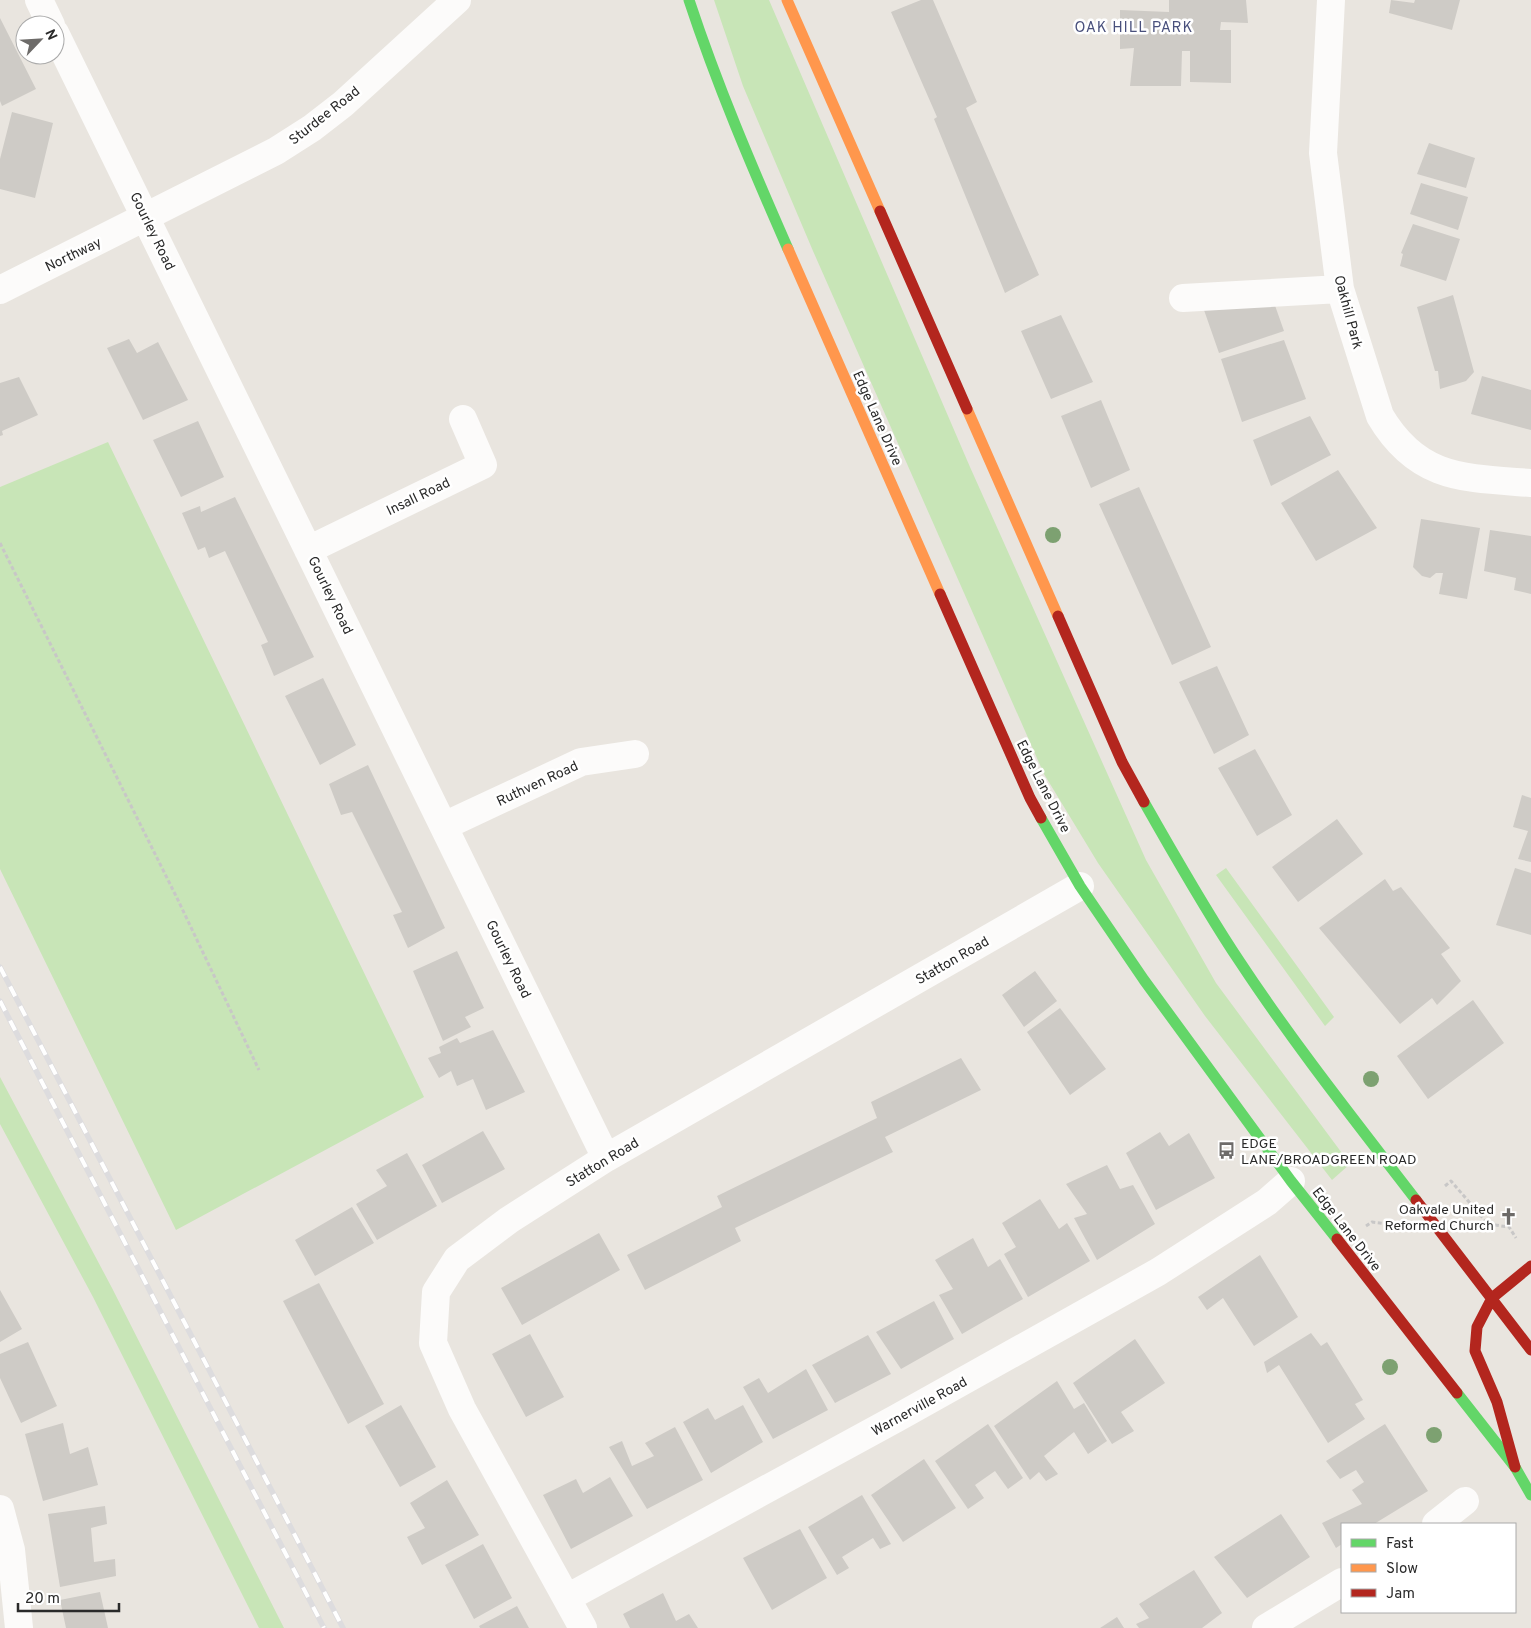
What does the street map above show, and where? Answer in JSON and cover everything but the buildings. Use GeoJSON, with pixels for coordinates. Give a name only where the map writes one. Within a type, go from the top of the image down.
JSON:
{"type":"FeatureCollection","features":[{"type":"Feature","properties":{"kind":"main road","name":"Edge Lane Drive"},"geometry":{"type":"LineString","coordinates":[[689,0],[708,58],[747,156],[1026,789],[1080,886],[1144,980],[1291,1181],[1514,1468],[1531,1495]]}},
{"type":"Feature","properties":{"kind":"main road"},"geometry":{"type":"LineString","coordinates":[[787,0],[1122,762],[1173,853],[1241,963],[1419,1206],[1531,1350]]}},
{"type":"Feature","properties":{"kind":"main road"},"geometry":{"type":"LineString","coordinates":[[1514,1468],[1497,1402],[1475,1351],[1476,1327],[1492,1298],[1531,1266]]}},
{"type":"Feature","properties":{"kind":"street"},"geometry":{"type":"LineString","coordinates":[[39,0],[46,15]]}},
{"type":"Feature","properties":{"kind":"street","name":"Sturdee Road"},"geometry":{"type":"LineString","coordinates":[[147,218],[276,151],[312,128],[343,104],[457,0]]}},
{"type":"Feature","properties":{"kind":"street","name":"Oakhill Park"},"geometry":{"type":"LineString","coordinates":[[1331,0],[1322,153],[1340,289],[1380,416],[1391,435],[1403,448],[1433,469],[1471,479],[1531,483]]}},
{"type":"Feature","properties":{"kind":"street","name":"Gourley Road"},"geometry":{"type":"LineString","coordinates":[[65,53],[606,1158]]}},
{"type":"Feature","properties":{"kind":"street","name":"Northway"},"geometry":{"type":"LineString","coordinates":[[0,290],[147,218]]}},
{"type":"Feature","properties":{"kind":"street"},"geometry":{"type":"LineString","coordinates":[[1183,298],[1340,289]]}},
{"type":"Feature","properties":{"kind":"street","name":"Insall Road"},"geometry":{"type":"LineString","coordinates":[[308,550],[483,465],[463,419]]}},
{"type":"Feature","properties":{"kind":"street","name":"Ruthven Road"},"geometry":{"type":"LineString","coordinates":[[444,826],[581,762],[635,754]]}},
{"type":"Feature","properties":{"kind":"street","name":"Statton Road"},"geometry":{"type":"LineString","coordinates":[[567,1598],[462,1409],[433,1342],[436,1292],[458,1259],[510,1220],[606,1158],[1080,886]]}},
{"type":"Feature","properties":{"kind":"street","name":"Warnerville Road"},"geometry":{"type":"LineString","coordinates":[[567,1598],[905,1414],[1158,1272],[1267,1202],[1291,1181]]}},
{"type":"Feature","properties":{"kind":"street"},"geometry":{"type":"LineString","coordinates":[[1437,1523],[1465,1501]]}},
{"type":"Feature","properties":{"kind":"street"},"geometry":{"type":"LineString","coordinates":[[0,1509],[11,1550],[19,1628]]}},
{"type":"Feature","properties":{"kind":"street"},"geometry":{"type":"LineString","coordinates":[[1266,1628],[1341,1583]]}},
{"type":"Feature","properties":{"kind":"street"},"geometry":{"type":"LineString","coordinates":[[567,1598],[583,1628]]}},
{"type":"Feature","properties":{"kind":"path"},"geometry":{"type":"LineString","coordinates":[[0,543],[177,898],[259,1070]]}},
{"type":"Feature","properties":{"kind":"path"},"geometry":{"type":"LineString","coordinates":[[1341,1244],[1372,1222],[1394,1226],[1451,1181],[1488,1224],[1509,1227],[1518,1241]]}},
{"type":"Feature","properties":{"kind":"green space"},"geometry":{"type":"Polygon","coordinates":[[[714,0],[769,0],[970,467],[1146,860],[1216,983],[1350,1164],[1332,1180],[1205,1016],[1098,863],[1044,774],[813,251],[743,86],[714,0]]]}},
{"type":"Feature","properties":{"kind":"green space"},"geometry":{"type":"Polygon","coordinates":[[[108,442],[424,1097],[176,1230],[0,869],[0,487],[108,442]]]}},
{"type":"Feature","properties":{"kind":"green space"},"geometry":{"type":"Polygon","coordinates":[[[1226,868],[1334,1017],[1325,1026],[1216,875],[1226,868]]]}},
{"type":"Feature","properties":{"kind":"green space"},"geometry":{"type":"Polygon","coordinates":[[[0,1077],[112,1288],[284,1628],[259,1628],[93,1297],[0,1124],[0,1077]]]}},
{"type":"Feature","properties":{"kind":"railway"},"geometry":{"type":"LineString","coordinates":[[0,967],[343,1628]]}},
{"type":"Feature","properties":{"kind":"railway"},"geometry":{"type":"LineString","coordinates":[[0,1001],[324,1628]]}},
{"type":"Feature","properties":{"kind":"traffic: fast"},"geometry":{"type":"LineString","coordinates":[[689,0],[736,126],[788,249]]}},
{"type":"Feature","properties":{"kind":"traffic: fast"},"geometry":{"type":"LineString","coordinates":[[1144,802],[1202,903],[1261,993],[1416,1200]]}},
{"type":"Feature","properties":{"kind":"traffic: fast"},"geometry":{"type":"LineString","coordinates":[[1041,818],[1080,886],[1144,980],[1291,1181],[1337,1239]]}},
{"type":"Feature","properties":{"kind":"traffic: fast"},"geometry":{"type":"LineString","coordinates":[[1457,1393],[1515,1467],[1531,1495]]}},
{"type":"Feature","properties":{"kind":"traffic: slow"},"geometry":{"type":"LineString","coordinates":[[787,0],[880,211]]}},
{"type":"Feature","properties":{"kind":"traffic: slow"},"geometry":{"type":"LineString","coordinates":[[788,249],[940,594]]}},
{"type":"Feature","properties":{"kind":"traffic: slow"},"geometry":{"type":"LineString","coordinates":[[967,409],[1058,616]]}},
{"type":"Feature","properties":{"kind":"traffic: jam"},"geometry":{"type":"LineString","coordinates":[[880,211],[967,409]]}},
{"type":"Feature","properties":{"kind":"traffic: jam"},"geometry":{"type":"LineString","coordinates":[[940,594],[1030,798],[1041,818]]}},
{"type":"Feature","properties":{"kind":"traffic: jam"},"geometry":{"type":"LineString","coordinates":[[1058,616],[1122,762],[1144,802]]}},
{"type":"Feature","properties":{"kind":"traffic: jam"},"geometry":{"type":"LineString","coordinates":[[1416,1200],[1531,1350]]}},
{"type":"Feature","properties":{"kind":"traffic: jam"},"geometry":{"type":"LineString","coordinates":[[1337,1239],[1457,1393]]}},
{"type":"Feature","properties":{"kind":"traffic: jam"},"geometry":{"type":"LineString","coordinates":[[1515,1467],[1497,1402],[1475,1351],[1477,1327],[1492,1298],[1531,1266]]}},
{"type":"Feature","properties":{"kind":"place","name":"EDGE LANE/BROADGREEN ROAD"},"geometry":{"type":"Point","coordinates":[1227,1151]}},
{"type":"Feature","properties":{"kind":"place","name":"Oakvale United Reformed Church"},"geometry":{"type":"Point","coordinates":[1508,1217]}},
{"type":"Feature","properties":{"kind":"district","name":"OAK HILL PARK"},"geometry":{"type":"Point","coordinates":[1134,27]}}]}
